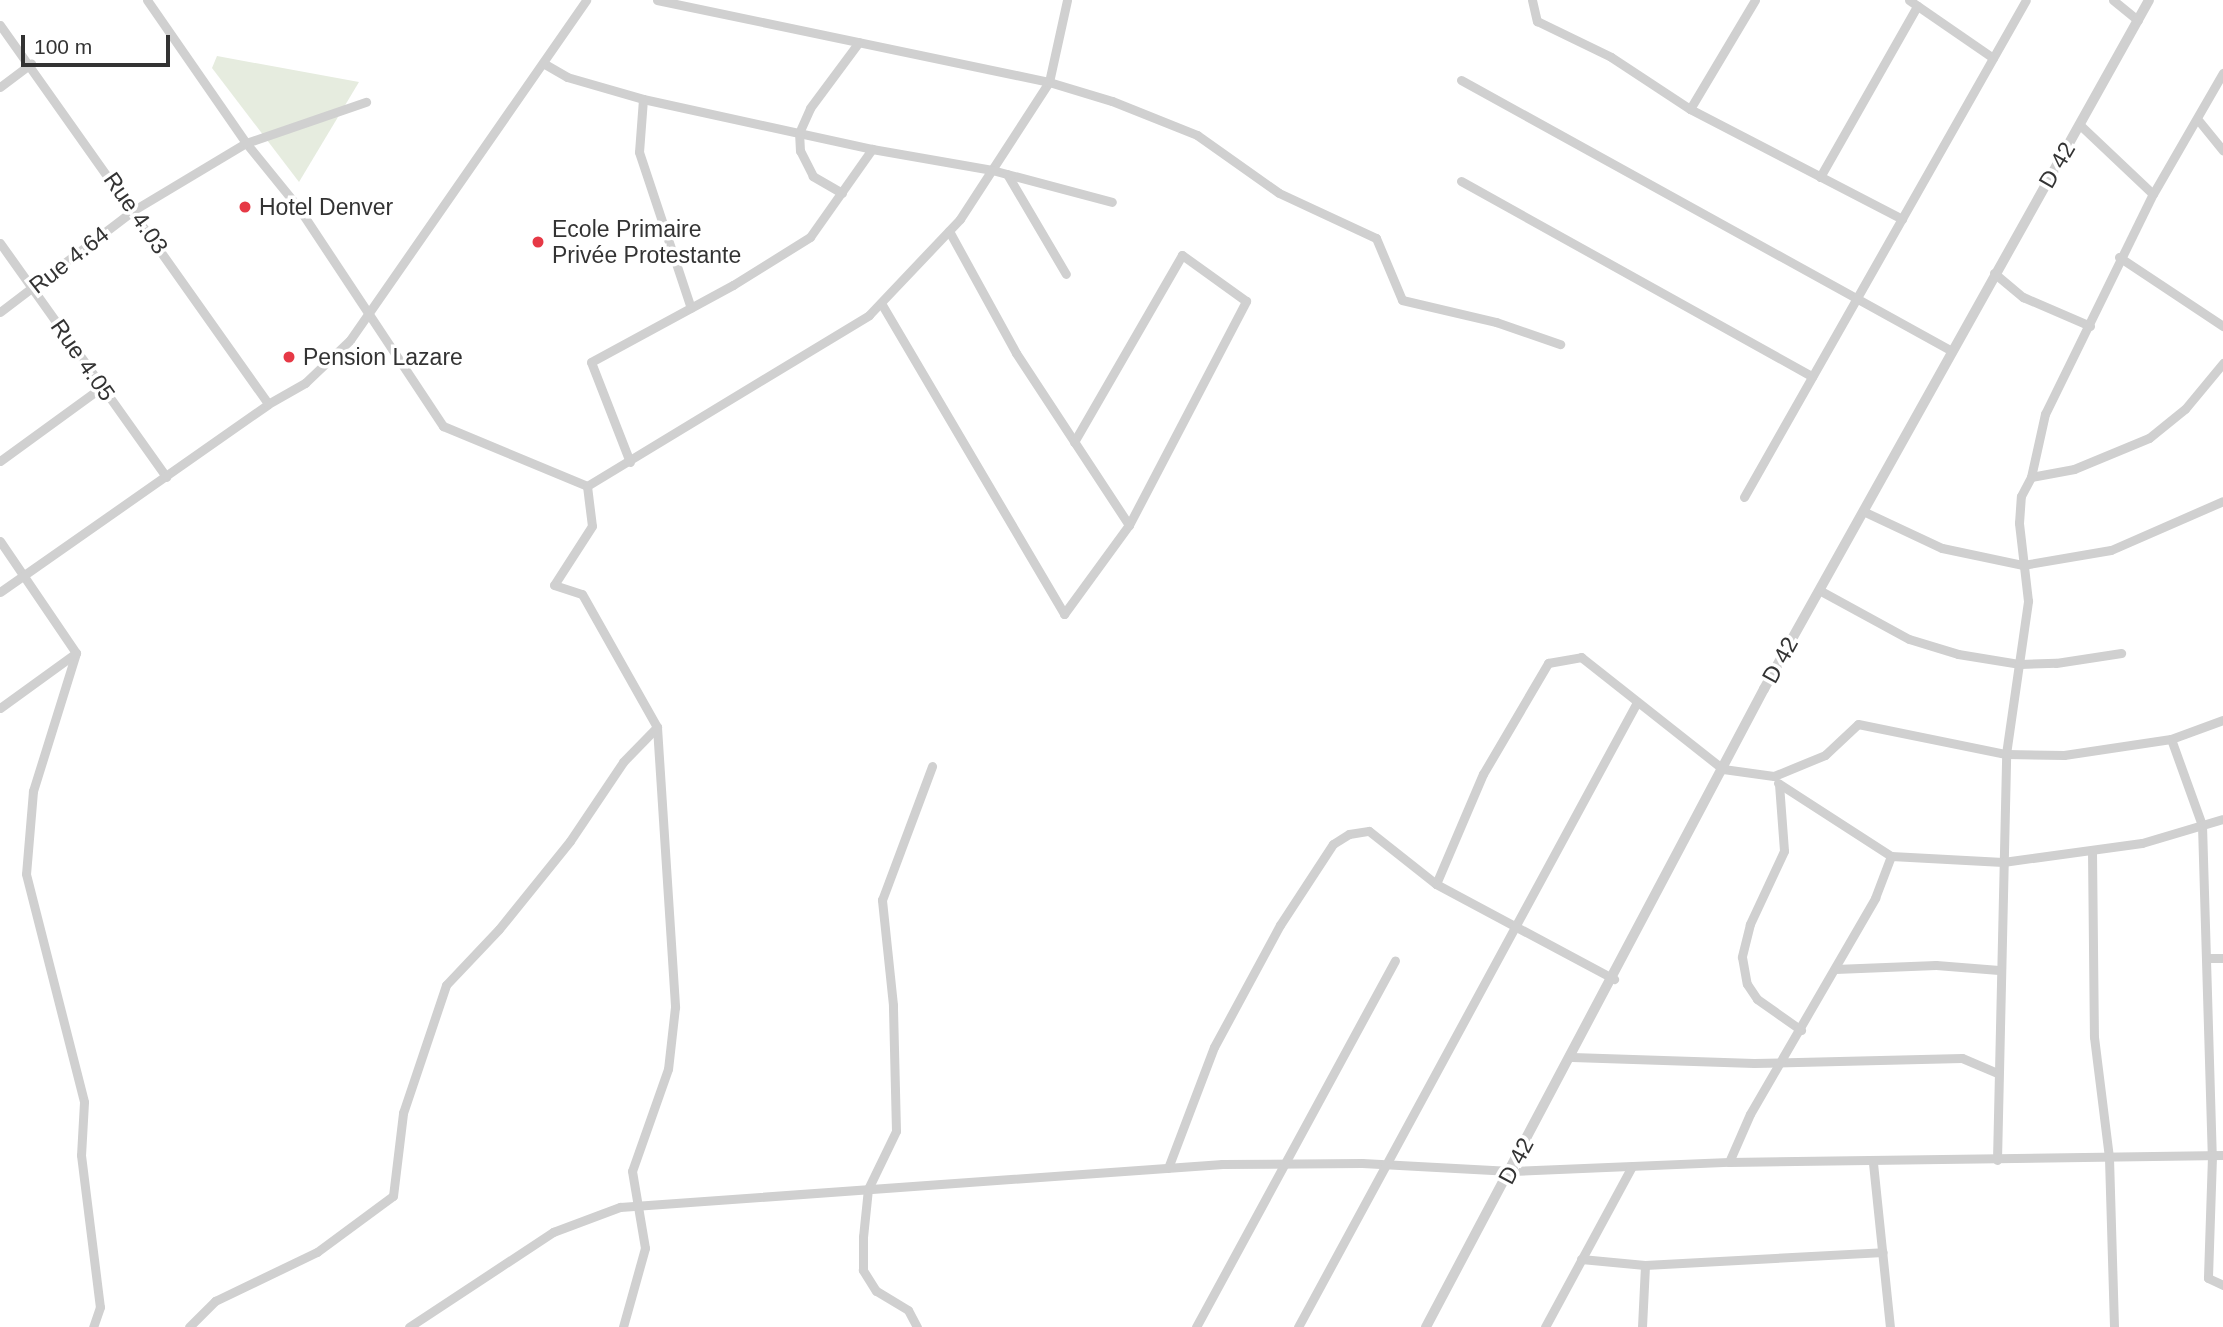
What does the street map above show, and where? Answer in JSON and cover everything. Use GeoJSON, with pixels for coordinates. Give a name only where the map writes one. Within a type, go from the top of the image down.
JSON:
{"type":"FeatureCollection","features":[{"type":"Feature","properties":{"kind":"street"},"geometry":{"type":"LineString","coordinates":[[147,0],[246,143],[298,207],[443,426],[587,486]]}},
{"type":"Feature","properties":{"kind":"street"},"geometry":{"type":"LineString","coordinates":[[0,592],[268,404],[305,383],[369,316],[586,0]]}},
{"type":"Feature","properties":{"kind":"street"},"geometry":{"type":"LineString","coordinates":[[657,0],[1049,82],[1197,135],[1279,193],[1376,238],[1402,300],[1496,322],[1560,344]]}},
{"type":"Feature","properties":{"kind":"street"},"geometry":{"type":"LineString","coordinates":[[587,486],[869,315],[881,303],[949,231],[1049,82],[1067,0]]}},
{"type":"Feature","properties":{"kind":"street"},"geometry":{"type":"LineString","coordinates":[[1532,0],[1537,20],[1611,57],[1690,109],[1902,219]]}},
{"type":"Feature","properties":{"kind":"street"},"geometry":{"type":"LineString","coordinates":[[1690,109],[1755,0]]}},
{"type":"Feature","properties":{"kind":"street"},"geometry":{"type":"LineString","coordinates":[[1744,496],[2026,0]]}},
{"type":"Feature","properties":{"kind":"street"},"geometry":{"type":"LineString","coordinates":[[2113,0],[2138,20]]}},
{"type":"Feature","properties":{"kind":"street","name":"D 42"},"geometry":{"type":"LineString","coordinates":[[1426,1327],[1614,979],[1819,590],[2149,0]]}},
{"type":"Feature","properties":{"kind":"street"},"geometry":{"type":"LineString","coordinates":[[1820,177],[1913,3],[1993,58]]}},
{"type":"Feature","properties":{"kind":"street","name":"Rue 4.03"},"geometry":{"type":"LineString","coordinates":[[0,25],[31,64],[268,404]]}},
{"type":"Feature","properties":{"kind":"street"},"geometry":{"type":"LineString","coordinates":[[842,193],[813,176],[800,151],[799,133],[810,108],[859,42]]}},
{"type":"Feature","properties":{"kind":"street"},"geometry":{"type":"LineString","coordinates":[[543,63],[567,77],[643,99],[873,149],[992,170],[1112,202]]}},
{"type":"Feature","properties":{"kind":"street"},"geometry":{"type":"LineString","coordinates":[[0,87],[31,64]]}},
{"type":"Feature","properties":{"kind":"street"},"geometry":{"type":"LineString","coordinates":[[1997,1160],[1999,970],[2006,754],[2028,601],[2023,565],[2021,496],[2031,477],[2045,414],[2090,326],[2119,257],[2152,194],[2199,121],[2223,73]]}},
{"type":"Feature","properties":{"kind":"street"},"geometry":{"type":"LineString","coordinates":[[1461,80],[1858,296],[1952,351]]}},
{"type":"Feature","properties":{"kind":"street"},"geometry":{"type":"LineString","coordinates":[[643,99],[639,152],[691,308]]}},
{"type":"Feature","properties":{"kind":"street","name":"Rue 4.64"},"geometry":{"type":"LineString","coordinates":[[0,312],[34,289],[134,210],[246,143],[366,102]]}},
{"type":"Feature","properties":{"kind":"street"},"geometry":{"type":"LineString","coordinates":[[2199,121],[2223,151]]}},
{"type":"Feature","properties":{"kind":"street"},"geometry":{"type":"LineString","coordinates":[[2080,125],[2152,194]]}},
{"type":"Feature","properties":{"kind":"street"},"geometry":{"type":"LineString","coordinates":[[630,461],[592,362],[691,308],[810,237],[873,149]]}},
{"type":"Feature","properties":{"kind":"street"},"geometry":{"type":"LineString","coordinates":[[1007,174],[1066,274]]}},
{"type":"Feature","properties":{"kind":"street"},"geometry":{"type":"LineString","coordinates":[[1461,181],[1812,376]]}},
{"type":"Feature","properties":{"kind":"street"},"geometry":{"type":"LineString","coordinates":[[949,231],[1016,353],[1129,525]]}},
{"type":"Feature","properties":{"kind":"street","name":"Rue 4.05"},"geometry":{"type":"LineString","coordinates":[[0,243],[166,477]]}},
{"type":"Feature","properties":{"kind":"street"},"geometry":{"type":"LineString","coordinates":[[881,303],[1064,614],[1129,525],[1246,302],[1182,255],[1074,442]]}},
{"type":"Feature","properties":{"kind":"street"},"geometry":{"type":"LineString","coordinates":[[2119,257],[2223,326]]}},
{"type":"Feature","properties":{"kind":"street"},"geometry":{"type":"LineString","coordinates":[[1994,273],[2023,297],[2090,326]]}},
{"type":"Feature","properties":{"kind":"street"},"geometry":{"type":"LineString","coordinates":[[2031,477],[2074,469],[2149,438],[2185,409],[2223,363]]}},
{"type":"Feature","properties":{"kind":"street"},"geometry":{"type":"LineString","coordinates":[[0,461],[102,387]]}},
{"type":"Feature","properties":{"kind":"street"},"geometry":{"type":"LineString","coordinates":[[587,486],[592,526],[554,585],[582,594],[657,727],[675,1007],[667,1069],[632,1171],[645,1248],[623,1327]]}},
{"type":"Feature","properties":{"kind":"street"},"geometry":{"type":"LineString","coordinates":[[1865,512],[1942,548],[2023,565],[2111,550],[2222,508]]}},
{"type":"Feature","properties":{"kind":"street"},"geometry":{"type":"LineString","coordinates":[[0,541],[76,653]]}},
{"type":"Feature","properties":{"kind":"street"},"geometry":{"type":"LineString","coordinates":[[1819,590],[1909,639],[1958,654],[2020,664],[2096,660],[2120,653]]}},
{"type":"Feature","properties":{"kind":"street"},"geometry":{"type":"LineString","coordinates":[[0,708],[76,653]]}},
{"type":"Feature","properties":{"kind":"street"},"geometry":{"type":"LineString","coordinates":[[76,653],[33,791],[26,874],[84,1102],[81,1155],[100,1307],[93,1327]]}},
{"type":"Feature","properties":{"kind":"street"},"geometry":{"type":"LineString","coordinates":[[1436,884],[1483,774],[1548,663],[1581,657],[1723,769],[1766,776],[1779,775],[1825,755],[1858,724],[2006,754],[2064,755],[2171,739],[2223,720]]}},
{"type":"Feature","properties":{"kind":"street"},"geometry":{"type":"LineString","coordinates":[[1298,1327],[1637,702]]}},
{"type":"Feature","properties":{"kind":"street"},"geometry":{"type":"LineString","coordinates":[[189,1327],[215,1301],[317,1252],[393,1196],[403,1113],[446,985],[499,929],[570,841],[623,762],[657,727]]}},
{"type":"Feature","properties":{"kind":"street"},"geometry":{"type":"LineString","coordinates":[[2171,739],[2203,825],[2209,958],[2206,1000],[2210,1046],[2212,1156],[2208,1278],[2223,1285]]}},
{"type":"Feature","properties":{"kind":"street"},"geometry":{"type":"LineString","coordinates":[[917,1327],[908,1310],[876,1291],[863,1270],[868,1189],[896,1130],[893,1005],[882,901],[932,766]]}},
{"type":"Feature","properties":{"kind":"street"},"geometry":{"type":"LineString","coordinates":[[1766,776],[1891,856],[2003,862],[2142,844],[2223,819]]}},
{"type":"Feature","properties":{"kind":"street"},"geometry":{"type":"LineString","coordinates":[[1779,784],[1784,851],[1750,924],[1742,957],[1747,984],[1757,999],[1801,1030]]}},
{"type":"Feature","properties":{"kind":"street"},"geometry":{"type":"LineString","coordinates":[[1168,1168],[1214,1047],[1280,925],[1333,844],[1349,834],[1369,831],[1436,884],[1514,929],[1614,979]]}},
{"type":"Feature","properties":{"kind":"street"},"geometry":{"type":"LineString","coordinates":[[2092,850],[2094,1037],[2109,1158],[2114,1327]]}},
{"type":"Feature","properties":{"kind":"street"},"geometry":{"type":"LineString","coordinates":[[1729,1162],[1750,1114],[1875,898],[1891,856]]}},
{"type":"Feature","properties":{"kind":"street"},"geometry":{"type":"LineString","coordinates":[[2209,958],[2223,958]]}},
{"type":"Feature","properties":{"kind":"street"},"geometry":{"type":"LineString","coordinates":[[1196,1327],[1282,1164],[1395,961]]}},
{"type":"Feature","properties":{"kind":"street"},"geometry":{"type":"LineString","coordinates":[[1835,969],[1936,965],[1999,970]]}},
{"type":"Feature","properties":{"kind":"street"},"geometry":{"type":"LineString","coordinates":[[2210,1046],[2223,1046]]}},
{"type":"Feature","properties":{"kind":"street"},"geometry":{"type":"LineString","coordinates":[[1572,1057],[1782,1062],[1962,1058],[1997,1073]]}},
{"type":"Feature","properties":{"kind":"street"},"geometry":{"type":"LineString","coordinates":[[409,1327],[553,1231],[598,1213],[637,1206],[1168,1168],[1282,1164],[1387,1164],[1511,1171],[1729,1162],[1873,1163],[2223,1156]]}},
{"type":"Feature","properties":{"kind":"street"},"geometry":{"type":"LineString","coordinates":[[1873,1163],[1890,1327]]}},
{"type":"Feature","properties":{"kind":"street"},"geometry":{"type":"LineString","coordinates":[[1545,1327],[1631,1168]]}},
{"type":"Feature","properties":{"kind":"street"},"geometry":{"type":"LineString","coordinates":[[1581,1259],[1645,1265],[1884,1252]]}},
{"type":"Feature","properties":{"kind":"street"},"geometry":{"type":"LineString","coordinates":[[1642,1327],[1645,1265]]}},
{"type":"Feature","properties":{"kind":"shaded area"},"geometry":{"type":"Polygon","coordinates":[[[217,56],[359,82],[299,182],[212,68],[217,56]]]}},
{"type":"Feature","properties":{"kind":"place","name":"Hotel Denver"},"geometry":{"type":"Point","coordinates":[245,207]}},
{"type":"Feature","properties":{"kind":"place","name":"Ecole Primaire Privée Protestante"},"geometry":{"type":"Point","coordinates":[538,242]}},
{"type":"Feature","properties":{"kind":"place","name":"Pension Lazare"},"geometry":{"type":"Point","coordinates":[289,357]}}]}
